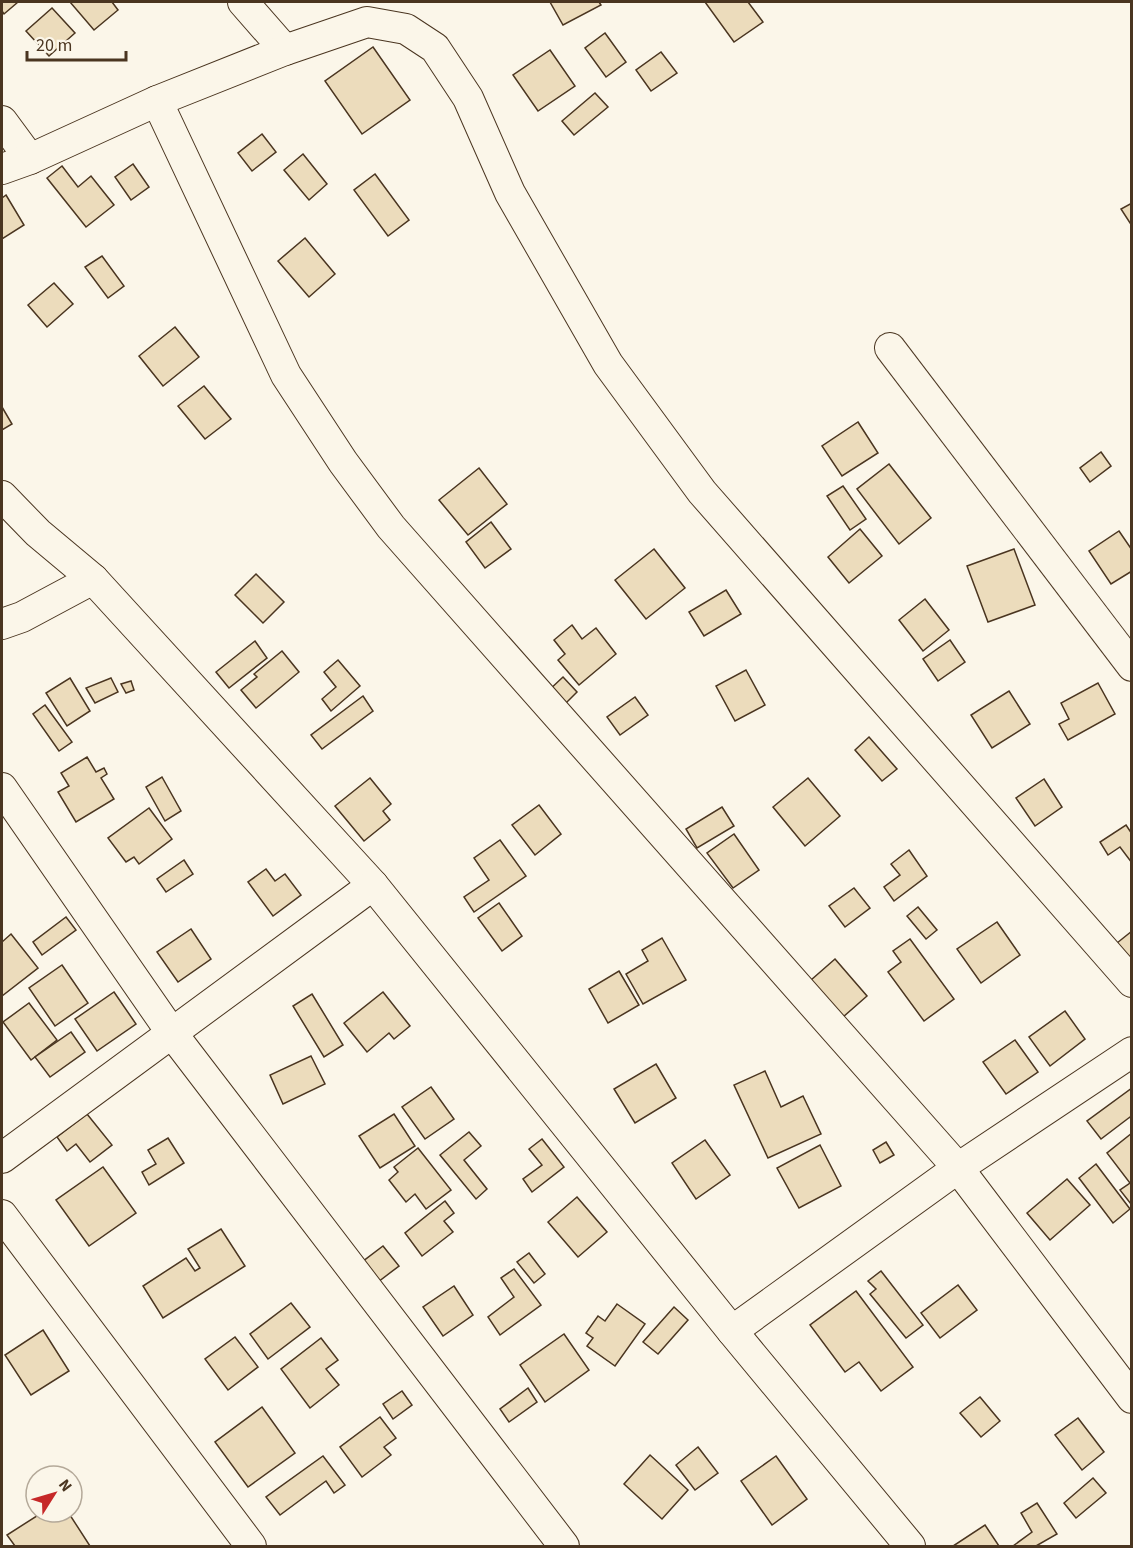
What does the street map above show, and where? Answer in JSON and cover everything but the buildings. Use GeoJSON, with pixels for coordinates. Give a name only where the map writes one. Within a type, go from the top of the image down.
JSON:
{"type":"FeatureCollection","features":[{"type":"Feature","properties":{"kind":"street"},"geometry":{"type":"LineString","coordinates":[[243,2],[285,50]]}},
{"type":"Feature","properties":{"kind":"street"},"geometry":{"type":"LineString","coordinates":[[2,169],[30,159],[157,101],[285,50],[367,22],[406,29],[435,48],[468,98],[510,193],[608,364],[702,492],[1131,982]]}},
{"type":"Feature","properties":{"kind":"street"},"geometry":{"type":"LineString","coordinates":[[157,101],[286,375],[391,527],[958,1168],[1131,1398]]}},
{"type":"Feature","properties":{"kind":"street"},"geometry":{"type":"LineString","coordinates":[[2,121],[30,159]]}},
{"type":"Feature","properties":{"kind":"street"},"geometry":{"type":"LineString","coordinates":[[890,348],[1131,666]]}},
{"type":"Feature","properties":{"kind":"street"},"geometry":{"type":"LineString","coordinates":[[2,496],[38,533],[93,579],[373,885],[732,1331],[910,1546]]}},
{"type":"Feature","properties":{"kind":"street"},"geometry":{"type":"LineString","coordinates":[[2,624],[22,617],[93,579]]}},
{"type":"Feature","properties":{"kind":"street"},"geometry":{"type":"LineString","coordinates":[[2,788],[171,1032],[564,1546]]}},
{"type":"Feature","properties":{"kind":"street"},"geometry":{"type":"LineString","coordinates":[[2,1158],[373,885]]}},
{"type":"Feature","properties":{"kind":"street"},"geometry":{"type":"LineString","coordinates":[[732,1331],[958,1168],[1131,1052]]}},
{"type":"Feature","properties":{"kind":"street"},"geometry":{"type":"LineString","coordinates":[[2,1215],[251,1546]]}}]}
